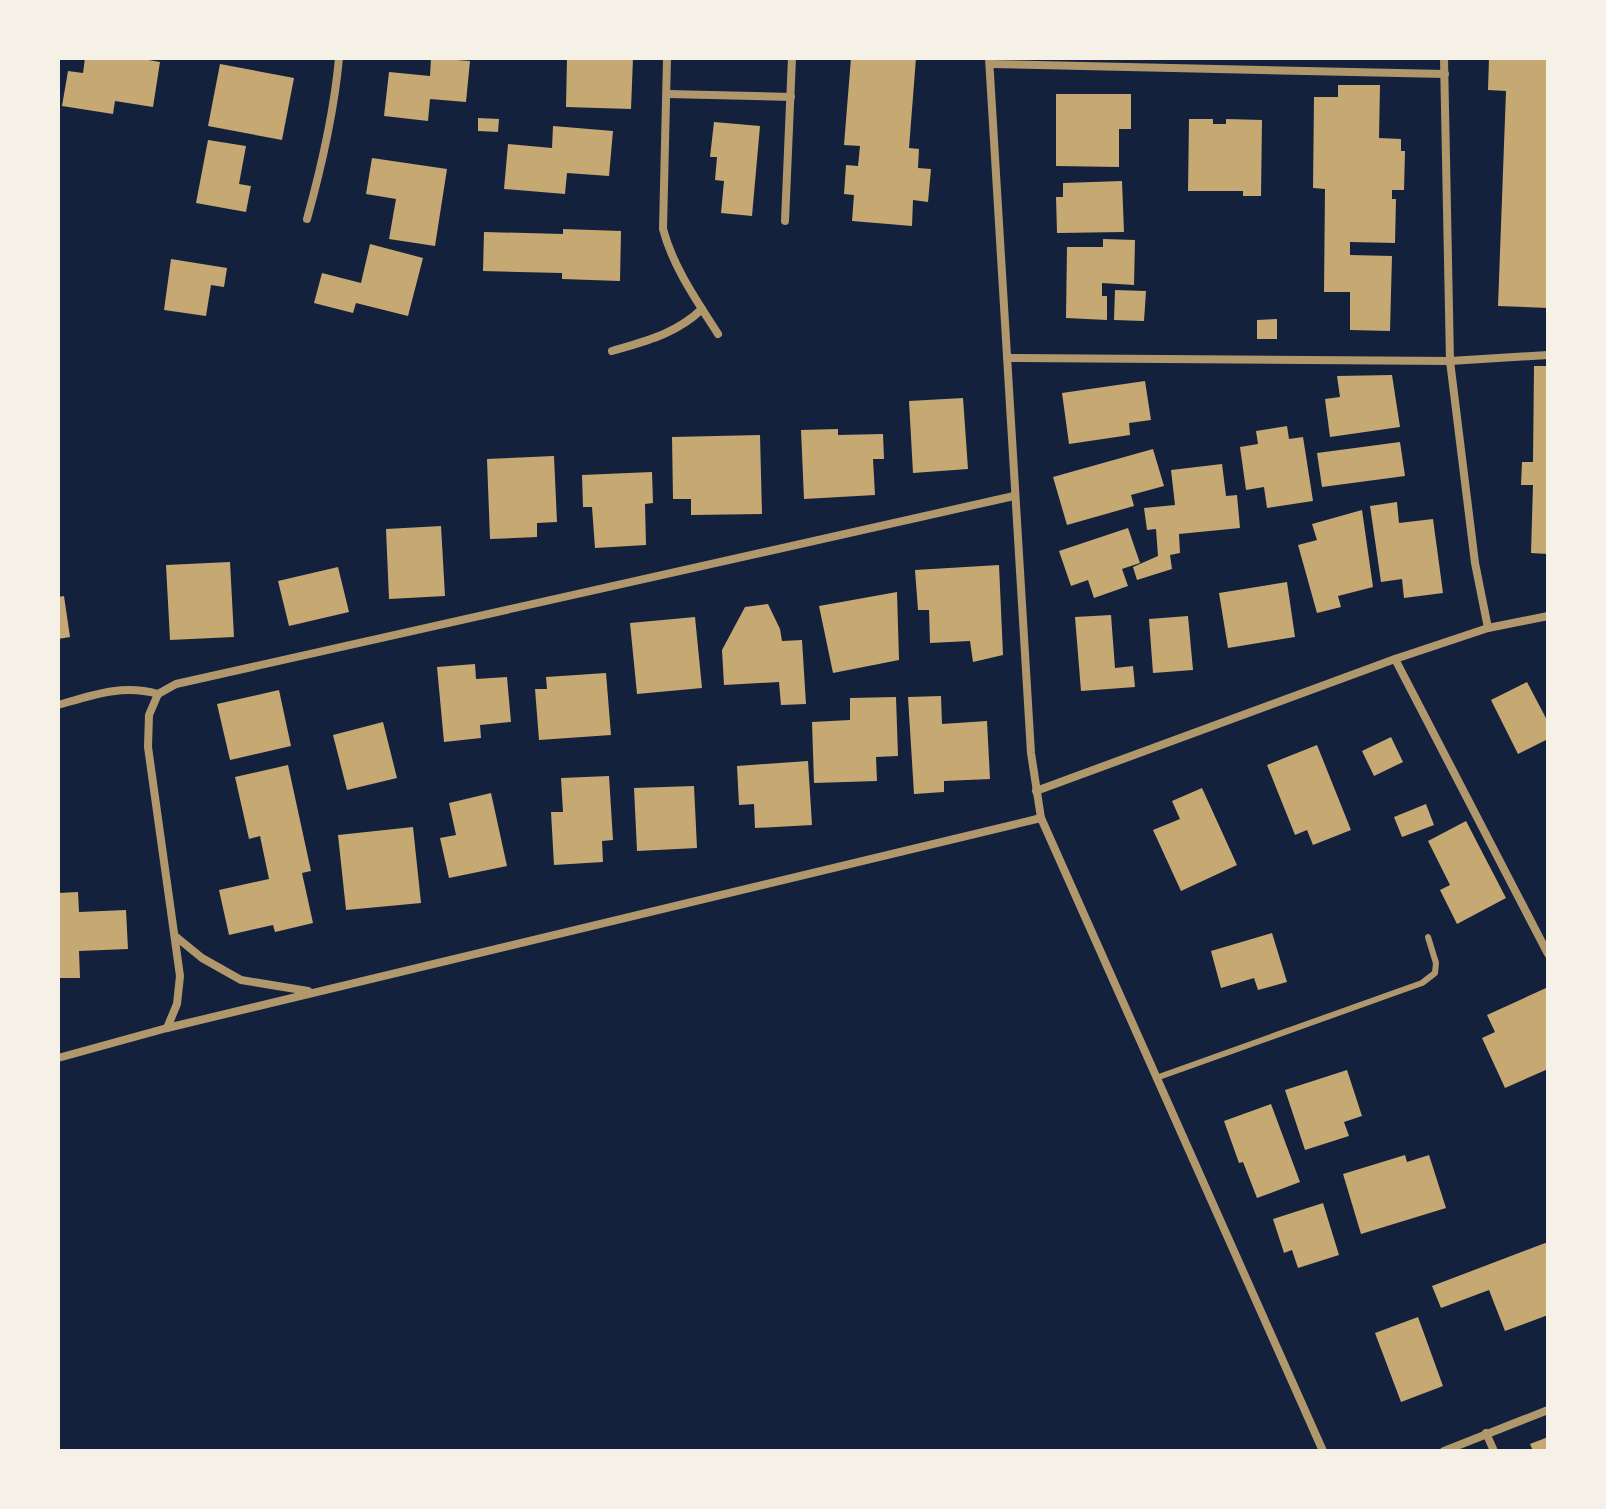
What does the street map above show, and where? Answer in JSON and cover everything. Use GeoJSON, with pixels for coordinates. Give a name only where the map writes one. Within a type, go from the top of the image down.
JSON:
{"type":"FeatureCollection","features":[{"type":"Feature","properties":{"kind":"street"},"geometry":{"type":"LineString","coordinates":[[307,219],[326,150],[336,97],[339,58]]}},
{"type":"Feature","properties":{"kind":"street"},"geometry":{"type":"LineString","coordinates":[[667,58],[663,229],[668,247],[718,334]]}},
{"type":"Feature","properties":{"kind":"street"},"geometry":{"type":"LineString","coordinates":[[785,221],[792,58]]}},
{"type":"Feature","properties":{"kind":"street"},"geometry":{"type":"LineString","coordinates":[[1444,58],[1450,361],[1475,563],[1488,628]]}},
{"type":"Feature","properties":{"kind":"street"},"geometry":{"type":"LineString","coordinates":[[1323,1451],[1041,818],[1036,791],[1014,496],[990,61],[1445,74]]}},
{"type":"Feature","properties":{"kind":"street"},"geometry":{"type":"LineString","coordinates":[[668,94],[791,97]]}},
{"type":"Feature","properties":{"kind":"street"},"geometry":{"type":"LineString","coordinates":[[612,351],[667,334],[687,323],[702,309]]}},
{"type":"Feature","properties":{"kind":"street"},"geometry":{"type":"LineString","coordinates":[[1007,358],[1450,361],[1548,355]]}},
{"type":"Feature","properties":{"kind":"street"},"geometry":{"type":"LineString","coordinates":[[167,1028],[177,1004],[180,976],[148,747],[149,715],[158,694],[176,684],[1014,496]]}},
{"type":"Feature","properties":{"kind":"street"},"geometry":{"type":"LineString","coordinates":[[1036,791],[1395,659],[1488,628],[1548,616]]}},
{"type":"Feature","properties":{"kind":"street"},"geometry":{"type":"LineString","coordinates":[[1395,659],[1548,954]]}},
{"type":"Feature","properties":{"kind":"street"},"geometry":{"type":"LineString","coordinates":[[58,705],[129,688],[158,694]]}},
{"type":"Feature","properties":{"kind":"street"},"geometry":{"type":"LineString","coordinates":[[58,1058],[167,1028],[1041,818]]}},
{"type":"Feature","properties":{"kind":"street"},"geometry":{"type":"LineString","coordinates":[[175,936],[202,958],[241,980],[315,992]]}},
{"type":"Feature","properties":{"kind":"street"},"geometry":{"type":"LineString","coordinates":[[1444,1451],[1548,1410]]}},
{"type":"Feature","properties":{"kind":"street"},"geometry":{"type":"LineString","coordinates":[[1486,1433],[1494,1451]]}},
{"type":"Feature","properties":{"kind":"lane"},"geometry":{"type":"LineString","coordinates":[[1156,1078],[1422,983],[1435,973],[1436,963],[1428,937]]}},
{"type":"Feature","properties":{"kind":"building"},"geometry":{"type":"Polygon","coordinates":[[[85,58],[137,58],[160,62],[153,107],[115,101],[113,114],[62,106],[68,71],[83,73],[85,58]]]}},
{"type":"Feature","properties":{"kind":"building"},"geometry":{"type":"Polygon","coordinates":[[[431,58],[470,61],[466,102],[430,99],[428,121],[384,116],[389,72],[430,76],[431,58]]]}},
{"type":"Feature","properties":{"kind":"building"},"geometry":{"type":"Polygon","coordinates":[[[567,58],[633,58],[631,109],[566,107],[567,58]]]}},
{"type":"Feature","properties":{"kind":"building"},"geometry":{"type":"Polygon","coordinates":[[[851,58],[916,58],[909,148],[919,149],[918,168],[931,169],[928,202],[913,200],[912,226],[852,221],[854,195],[844,194],[846,165],[858,166],[860,146],[844,145],[851,58]]]}},
{"type":"Feature","properties":{"kind":"building"},"geometry":{"type":"Polygon","coordinates":[[[1489,58],[1548,58],[1548,308],[1498,306],[1506,91],[1488,90],[1489,58]]]}},
{"type":"Feature","properties":{"kind":"building"},"geometry":{"type":"Polygon","coordinates":[[[220,64],[294,78],[282,140],[208,126],[220,64]]]}},
{"type":"Feature","properties":{"kind":"building"},"geometry":{"type":"Polygon","coordinates":[[[1338,85],[1380,85],[1379,138],[1401,139],[1401,151],[1405,151],[1404,190],[1392,190],[1392,199],[1396,199],[1395,243],[1350,242],[1350,255],[1392,256],[1390,331],[1350,330],[1350,292],[1324,292],[1325,189],[1313,188],[1314,97],[1338,97],[1338,85]]]}},
{"type":"Feature","properties":{"kind":"building"},"geometry":{"type":"Polygon","coordinates":[[[1056,94],[1131,94],[1131,129],[1119,129],[1119,167],[1056,166],[1056,94]]]}},
{"type":"Feature","properties":{"kind":"building"},"geometry":{"type":"Polygon","coordinates":[[[478,118],[499,119],[498,132],[478,131],[478,118]]]}},
{"type":"Feature","properties":{"kind":"building"},"geometry":{"type":"Polygon","coordinates":[[[1189,119],[1213,119],[1213,124],[1226,124],[1226,119],[1262,120],[1261,196],[1243,196],[1243,191],[1188,191],[1189,119]]]}},
{"type":"Feature","properties":{"kind":"building"},"geometry":{"type":"Polygon","coordinates":[[[714,122],[760,126],[752,216],[721,213],[724,181],[715,180],[717,157],[710,157],[714,122]]]}},
{"type":"Feature","properties":{"kind":"building"},"geometry":{"type":"Polygon","coordinates":[[[553,126],[613,131],[609,176],[567,173],[565,194],[504,189],[508,144],[552,148],[553,126]]]}},
{"type":"Feature","properties":{"kind":"building"},"geometry":{"type":"Polygon","coordinates":[[[208,140],[246,146],[239,184],[251,186],[246,212],[196,203],[208,140]]]}},
{"type":"Feature","properties":{"kind":"building"},"geometry":{"type":"Polygon","coordinates":[[[372,158],[447,169],[435,246],[389,239],[396,199],[366,194],[372,158]]]}},
{"type":"Feature","properties":{"kind":"building"},"geometry":{"type":"Polygon","coordinates":[[[1122,181],[1124,232],[1057,233],[1056,197],[1063,197],[1063,183],[1122,181]]]}},
{"type":"Feature","properties":{"kind":"building"},"geometry":{"type":"Polygon","coordinates":[[[563,229],[621,231],[620,281],[562,279],[562,273],[483,271],[484,232],[563,234],[563,229]]]}},
{"type":"Feature","properties":{"kind":"building"},"geometry":{"type":"Polygon","coordinates":[[[1103,239],[1135,240],[1134,285],[1102,283],[1102,296],[1107,296],[1107,320],[1066,318],[1067,247],[1103,247],[1103,239]]]}},
{"type":"Feature","properties":{"kind":"building"},"geometry":{"type":"Polygon","coordinates":[[[370,244],[423,258],[408,316],[356,303],[353,313],[314,303],[322,273],[361,283],[370,244]]]}},
{"type":"Feature","properties":{"kind":"building"},"geometry":{"type":"Polygon","coordinates":[[[171,259],[227,268],[224,287],[211,285],[206,316],[164,310],[171,259]]]}},
{"type":"Feature","properties":{"kind":"building"},"geometry":{"type":"Polygon","coordinates":[[[1115,290],[1146,291],[1144,321],[1114,320],[1115,290]]]}},
{"type":"Feature","properties":{"kind":"building"},"geometry":{"type":"Polygon","coordinates":[[[1277,319],[1277,339],[1257,339],[1257,320],[1277,319]]]}},
{"type":"Feature","properties":{"kind":"building"},"geometry":{"type":"Polygon","coordinates":[[[1534,366],[1548,366],[1548,554],[1531,553],[1533,485],[1521,485],[1522,462],[1533,462],[1534,366]]]}},
{"type":"Feature","properties":{"kind":"building"},"geometry":{"type":"Polygon","coordinates":[[[1392,375],[1400,427],[1330,437],[1325,399],[1340,397],[1337,376],[1392,375]]]}},
{"type":"Feature","properties":{"kind":"building"},"geometry":{"type":"Polygon","coordinates":[[[1145,381],[1151,420],[1129,423],[1130,435],[1069,444],[1062,393],[1145,381]]]}},
{"type":"Feature","properties":{"kind":"building"},"geometry":{"type":"Polygon","coordinates":[[[963,398],[968,469],[913,473],[909,401],[963,398]]]}},
{"type":"Feature","properties":{"kind":"building"},"geometry":{"type":"Polygon","coordinates":[[[1287,426],[1289,439],[1303,437],[1313,501],[1267,508],[1264,487],[1246,490],[1240,447],[1258,444],[1256,431],[1287,426]]]}},
{"type":"Feature","properties":{"kind":"building"},"geometry":{"type":"Polygon","coordinates":[[[838,429],[838,435],[883,434],[884,459],[873,459],[875,495],[804,499],[801,430],[838,429]]]}},
{"type":"Feature","properties":{"kind":"building"},"geometry":{"type":"Polygon","coordinates":[[[760,435],[762,514],[691,515],[691,499],[673,499],[672,437],[760,435]]]}},
{"type":"Feature","properties":{"kind":"building"},"geometry":{"type":"Polygon","coordinates":[[[1400,442],[1405,476],[1322,487],[1317,453],[1400,442]]]}},
{"type":"Feature","properties":{"kind":"building"},"geometry":{"type":"Polygon","coordinates":[[[1153,449],[1164,486],[1131,495],[1134,506],[1067,525],[1053,477],[1153,449]]]}},
{"type":"Feature","properties":{"kind":"building"},"geometry":{"type":"Polygon","coordinates":[[[554,456],[557,522],[537,523],[537,537],[490,539],[487,459],[554,456]]]}},
{"type":"Feature","properties":{"kind":"building"},"geometry":{"type":"Polygon","coordinates":[[[1222,464],[1226,496],[1237,495],[1240,528],[1179,534],[1180,553],[1170,555],[1172,569],[1137,580],[1133,567],[1158,556],[1156,529],[1147,530],[1144,508],[1175,505],[1171,470],[1222,464]]]}},
{"type":"Feature","properties":{"kind":"building"},"geometry":{"type":"Polygon","coordinates":[[[652,472],[653,503],[645,504],[646,545],[595,548],[592,507],[583,507],[582,475],[652,472]]]}},
{"type":"Feature","properties":{"kind":"building"},"geometry":{"type":"Polygon","coordinates":[[[1397,502],[1399,523],[1433,519],[1443,593],[1404,598],[1402,579],[1381,582],[1370,506],[1397,502]]]}},
{"type":"Feature","properties":{"kind":"building"},"geometry":{"type":"Polygon","coordinates":[[[1362,510],[1373,587],[1338,596],[1341,607],[1317,613],[1298,545],[1317,540],[1312,524],[1362,510]]]}},
{"type":"Feature","properties":{"kind":"building"},"geometry":{"type":"Polygon","coordinates":[[[441,526],[445,596],[389,599],[386,529],[441,526]]]}},
{"type":"Feature","properties":{"kind":"building"},"geometry":{"type":"Polygon","coordinates":[[[1128,528],[1140,563],[1122,569],[1128,586],[1094,598],[1088,580],[1071,586],[1059,551],[1128,528]]]}},
{"type":"Feature","properties":{"kind":"building"},"geometry":{"type":"Polygon","coordinates":[[[230,562],[234,637],[170,640],[166,565],[230,562]]]}},
{"type":"Feature","properties":{"kind":"building"},"geometry":{"type":"Polygon","coordinates":[[[999,565],[1003,655],[973,662],[970,641],[930,643],[929,610],[918,610],[915,570],[999,565]]]}},
{"type":"Feature","properties":{"kind":"building"},"geometry":{"type":"Polygon","coordinates":[[[338,567],[349,612],[289,626],[278,581],[338,567]]]}},
{"type":"Feature","properties":{"kind":"building"},"geometry":{"type":"Polygon","coordinates":[[[1287,582],[1295,637],[1228,648],[1219,593],[1287,582]]]}},
{"type":"Feature","properties":{"kind":"building"},"geometry":{"type":"Polygon","coordinates":[[[897,592],[899,660],[833,673],[819,606],[897,592]]]}},
{"type":"Feature","properties":{"kind":"building"},"geometry":{"type":"Polygon","coordinates":[[[64,596],[70,637],[58,639],[58,597],[64,596]]]}},
{"type":"Feature","properties":{"kind":"building"},"geometry":{"type":"Polygon","coordinates":[[[768,604],[782,641],[802,640],[806,704],[781,705],[779,682],[724,685],[722,650],[745,607],[768,604]]]}},
{"type":"Feature","properties":{"kind":"building"},"geometry":{"type":"Polygon","coordinates":[[[1111,615],[1115,668],[1133,666],[1135,687],[1081,691],[1075,617],[1111,615]]]}},
{"type":"Feature","properties":{"kind":"building"},"geometry":{"type":"Polygon","coordinates":[[[1188,616],[1193,670],[1153,673],[1149,619],[1188,616]]]}},
{"type":"Feature","properties":{"kind":"building"},"geometry":{"type":"Polygon","coordinates":[[[695,617],[702,688],[637,694],[630,623],[695,617]]]}},
{"type":"Feature","properties":{"kind":"building"},"geometry":{"type":"Polygon","coordinates":[[[475,664],[476,679],[507,677],[511,722],[480,725],[481,738],[444,742],[437,667],[475,664]]]}},
{"type":"Feature","properties":{"kind":"building"},"geometry":{"type":"Polygon","coordinates":[[[606,673],[611,735],[539,740],[535,689],[547,689],[546,677],[606,673]]]}},
{"type":"Feature","properties":{"kind":"building"},"geometry":{"type":"Polygon","coordinates":[[[1527,682],[1548,722],[1548,739],[1518,754],[1491,700],[1527,682]]]}},
{"type":"Feature","properties":{"kind":"building"},"geometry":{"type":"Polygon","coordinates":[[[279,690],[291,746],[230,760],[217,704],[279,690]]]}},
{"type":"Feature","properties":{"kind":"building"},"geometry":{"type":"Polygon","coordinates":[[[941,696],[942,724],[987,721],[990,779],[944,781],[944,792],[914,794],[908,697],[941,696]]]}},
{"type":"Feature","properties":{"kind":"building"},"geometry":{"type":"Polygon","coordinates":[[[896,697],[898,756],[876,757],[877,781],[814,783],[812,722],[850,720],[850,698],[896,697]]]}},
{"type":"Feature","properties":{"kind":"building"},"geometry":{"type":"Polygon","coordinates":[[[383,722],[397,778],[347,790],[333,735],[383,722]]]}},
{"type":"Feature","properties":{"kind":"building"},"geometry":{"type":"Polygon","coordinates":[[[1391,737],[1403,762],[1374,776],[1362,751],[1391,737]]]}},
{"type":"Feature","properties":{"kind":"building"},"geometry":{"type":"Polygon","coordinates":[[[1317,745],[1351,830],[1313,845],[1307,830],[1295,835],[1267,765],[1317,745]]]}},
{"type":"Feature","properties":{"kind":"building"},"geometry":{"type":"Polygon","coordinates":[[[808,761],[812,825],[755,828],[754,804],[739,805],[737,766],[808,761]]]}},
{"type":"Feature","properties":{"kind":"building"},"geometry":{"type":"Polygon","coordinates":[[[288,765],[311,871],[302,873],[313,923],[275,932],[273,925],[229,935],[219,890],[269,879],[260,836],[249,839],[235,777],[288,765]]]}},
{"type":"Feature","properties":{"kind":"building"},"geometry":{"type":"Polygon","coordinates":[[[609,776],[613,840],[602,841],[603,862],[554,865],[551,812],[563,812],[561,778],[609,776]]]}},
{"type":"Feature","properties":{"kind":"building"},"geometry":{"type":"Polygon","coordinates":[[[694,786],[697,848],[637,851],[634,788],[694,786]]]}},
{"type":"Feature","properties":{"kind":"building"},"geometry":{"type":"Polygon","coordinates":[[[1202,788],[1237,865],[1181,891],[1153,830],[1180,819],[1172,801],[1202,788]]]}},
{"type":"Feature","properties":{"kind":"building"},"geometry":{"type":"Polygon","coordinates":[[[491,793],[507,866],[449,878],[440,838],[456,835],[449,803],[491,793]]]}},
{"type":"Feature","properties":{"kind":"building"},"geometry":{"type":"Polygon","coordinates":[[[1426,804],[1434,825],[1402,837],[1394,817],[1426,804]]]}},
{"type":"Feature","properties":{"kind":"building"},"geometry":{"type":"Polygon","coordinates":[[[1466,821],[1506,898],[1457,924],[1440,890],[1450,885],[1428,841],[1466,821]]]}},
{"type":"Feature","properties":{"kind":"building"},"geometry":{"type":"Polygon","coordinates":[[[413,827],[421,903],[346,910],[338,835],[413,827]]]}},
{"type":"Feature","properties":{"kind":"building"},"geometry":{"type":"Polygon","coordinates":[[[78,892],[79,912],[126,910],[128,949],[79,951],[80,978],[58,978],[58,893],[78,892]]]}},
{"type":"Feature","properties":{"kind":"building"},"geometry":{"type":"Polygon","coordinates":[[[1272,933],[1287,982],[1258,990],[1254,978],[1221,988],[1211,951],[1272,933]]]}},
{"type":"Feature","properties":{"kind":"building"},"geometry":{"type":"Polygon","coordinates":[[[1546,988],[1548,1069],[1505,1088],[1482,1038],[1495,1032],[1487,1015],[1546,988]]]}},
{"type":"Feature","properties":{"kind":"building"},"geometry":{"type":"Polygon","coordinates":[[[1347,1070],[1362,1116],[1344,1122],[1349,1136],[1305,1150],[1285,1090],[1347,1070]]]}},
{"type":"Feature","properties":{"kind":"building"},"geometry":{"type":"Polygon","coordinates":[[[1271,1104],[1300,1182],[1257,1198],[1243,1162],[1239,1163],[1224,1121],[1271,1104]]]}},
{"type":"Feature","properties":{"kind":"building"},"geometry":{"type":"Polygon","coordinates":[[[1405,1155],[1407,1162],[1429,1155],[1446,1208],[1361,1234],[1343,1174],[1405,1155]]]}},
{"type":"Feature","properties":{"kind":"building"},"geometry":{"type":"Polygon","coordinates":[[[1323,1203],[1339,1255],[1298,1268],[1292,1250],[1284,1253],[1273,1219],[1323,1203]]]}},
{"type":"Feature","properties":{"kind":"building"},"geometry":{"type":"Polygon","coordinates":[[[1548,1242],[1548,1315],[1505,1331],[1489,1290],[1441,1308],[1432,1286],[1548,1242]]]}},
{"type":"Feature","properties":{"kind":"building"},"geometry":{"type":"Polygon","coordinates":[[[1418,1317],[1443,1386],[1401,1402],[1375,1333],[1418,1317]]]}},
{"type":"Feature","properties":{"kind":"building"},"geometry":{"type":"Polygon","coordinates":[[[1548,1437],[1548,1451],[1533,1451],[1530,1444],[1548,1437]]]}}]}
